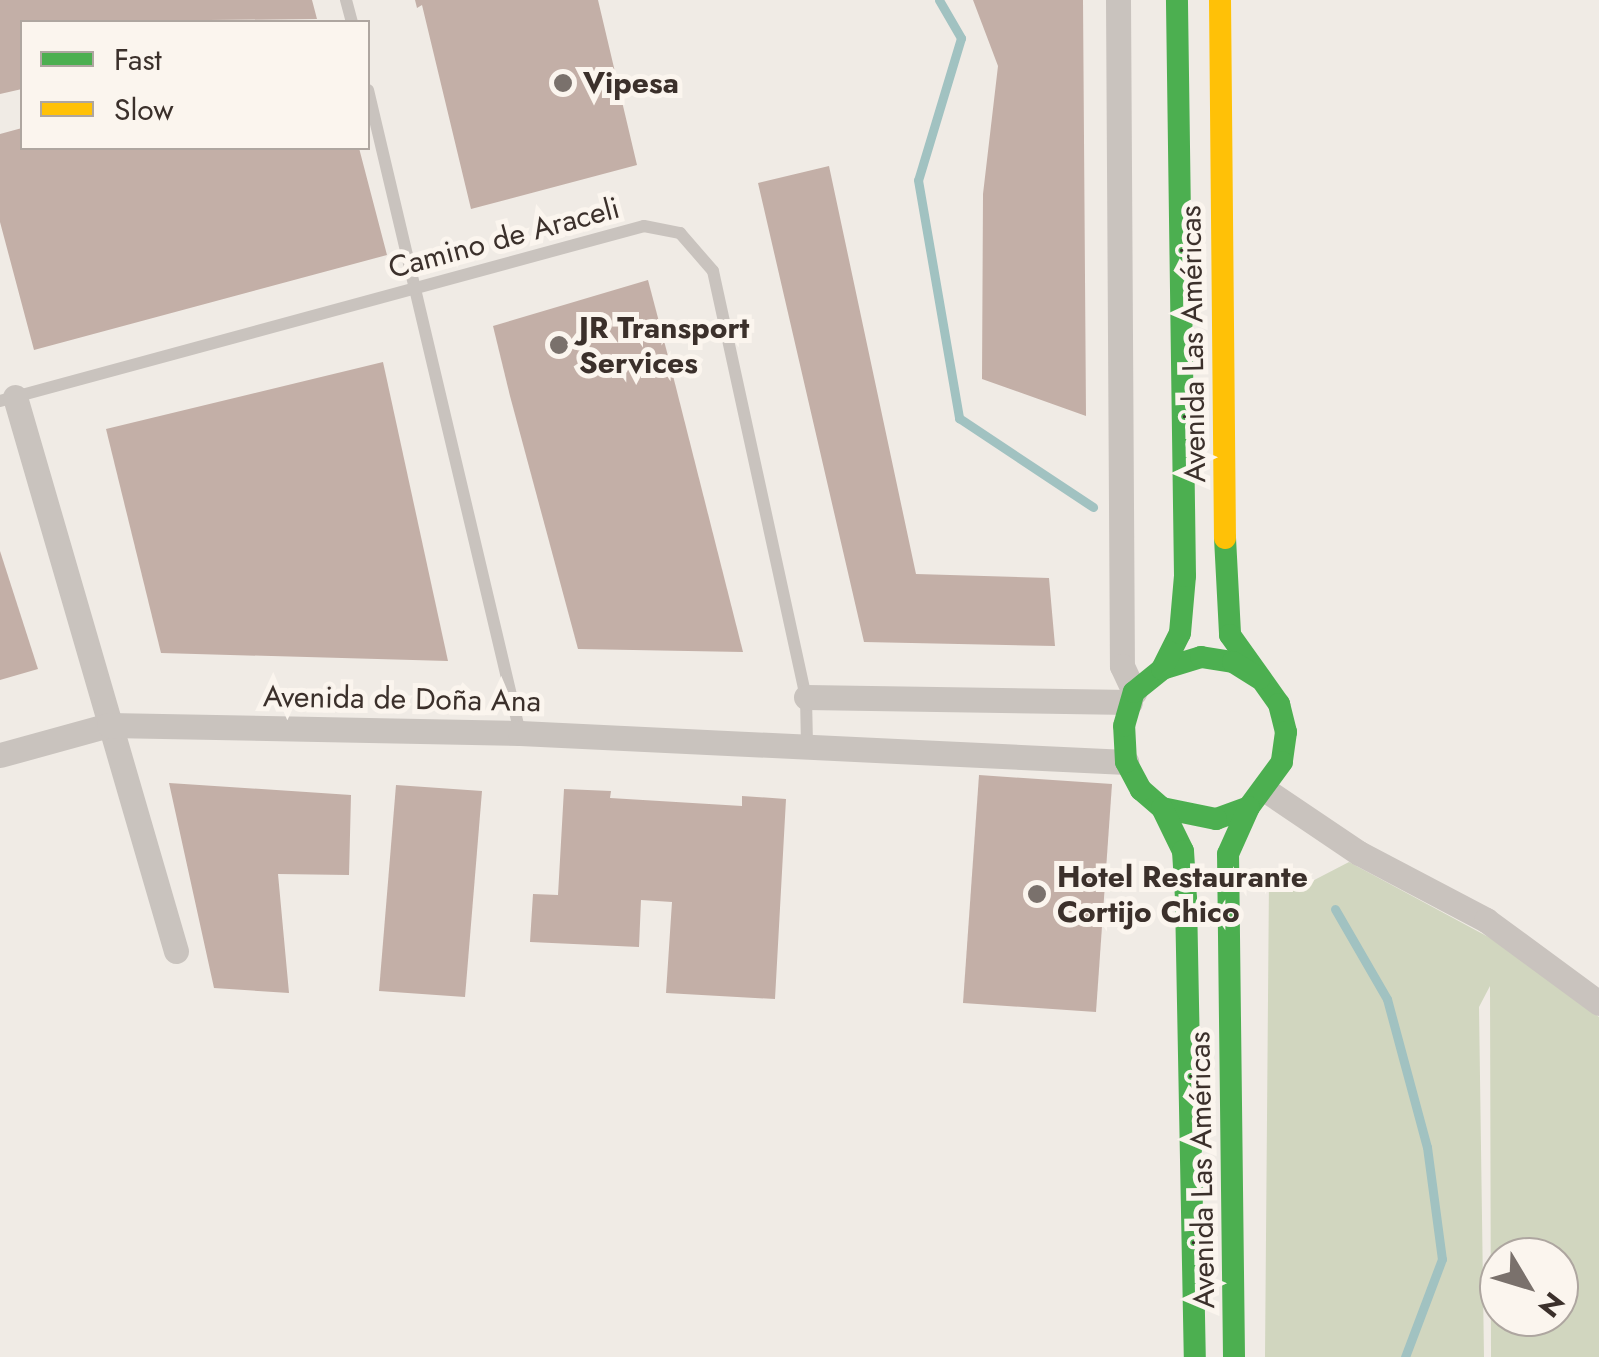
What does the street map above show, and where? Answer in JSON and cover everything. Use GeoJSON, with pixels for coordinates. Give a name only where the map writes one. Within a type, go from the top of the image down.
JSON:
{"type":"FeatureCollection","features":[{"type":"Feature","properties":{"kind":"street"},"geometry":{"type":"LineString","coordinates":[[806,697],[1132,697],[1162,669],[1201,657],[1233,662],[1259,678],[1279,704],[1286,732],[1282,762],[1258,799],[1216,819],[1162,808],[1142,790],[1126,762],[1132,697],[1122,666],[1118,0]]}},
{"type":"Feature","properties":{"kind":"street","name":"Avenida Las Américas"},"geometry":{"type":"LineString","coordinates":[[1162,669],[1180,633],[1184,576],[1178,0]]}},
{"type":"Feature","properties":{"kind":"street","name":"Avenida Las Américas"},"geometry":{"type":"LineString","coordinates":[[1220,0],[1225,578],[1230,636],[1259,678]]}},
{"type":"Feature","properties":{"kind":"street"},"geometry":{"type":"LineString","coordinates":[[8,399],[176,951]]}},
{"type":"Feature","properties":{"kind":"street","name":"Avenida de Doña Ana"},"geometry":{"type":"LineString","coordinates":[[0,755],[110,725],[520,733],[1126,762]]}},
{"type":"Feature","properties":{"kind":"street"},"geometry":{"type":"LineString","coordinates":[[1258,799],[1486,920],[1599,1002]]}},
{"type":"Feature","properties":{"kind":"street","name":"Avenida Las Américas"},"geometry":{"type":"LineString","coordinates":[[1234,1357],[1228,854],[1258,799]]}},
{"type":"Feature","properties":{"kind":"street","name":"Avenida Las Américas"},"geometry":{"type":"LineString","coordinates":[[1162,808],[1183,851],[1186,899],[1194,1357]]}},
{"type":"Feature","properties":{"kind":"lane"},"geometry":{"type":"LineString","coordinates":[[370,99],[520,733]]}},
{"type":"Feature","properties":{"kind":"lane","name":"Camino de Araceli"},"geometry":{"type":"LineString","coordinates":[[8,399],[644,226],[680,233],[713,271],[806,697],[807,746]]}},
{"type":"Feature","properties":{"kind":"green space"},"geometry":{"type":"Polygon","coordinates":[[[1349,862],[1533,961],[1599,1017],[1599,1357],[1491,1357],[1491,1337],[1579,1337],[1579,1237],[1491,1237],[1490,986],[1479,1007],[1482,1237],[1479,1237],[1479,1337],[1484,1337],[1484,1357],[1265,1357],[1269,878],[1294,877],[1295,890],[1349,862]]]}},
{"type":"Feature","properties":{"kind":"building"},"geometry":{"type":"Polygon","coordinates":[[[0,0],[312,0],[317,19],[20,20],[20,89],[0,94],[0,0]]]}},
{"type":"Feature","properties":{"kind":"building"},"geometry":{"type":"Polygon","coordinates":[[[415,0],[598,0],[637,165],[471,209],[422,5],[417,8],[415,0]]]}},
{"type":"Feature","properties":{"kind":"building"},"geometry":{"type":"Polygon","coordinates":[[[973,0],[1083,0],[1086,416],[982,379],[983,194],[998,66],[973,0]]]}},
{"type":"Feature","properties":{"kind":"building"},"geometry":{"type":"Polygon","coordinates":[[[20,129],[20,150],[360,150],[387,255],[34,350],[0,222],[0,134],[20,129]]]}},
{"type":"Feature","properties":{"kind":"building"},"geometry":{"type":"Polygon","coordinates":[[[829,166],[916,574],[1049,578],[1055,646],[864,642],[758,183],[829,166]]]}},
{"type":"Feature","properties":{"kind":"building"},"geometry":{"type":"Polygon","coordinates":[[[648,280],[743,652],[578,649],[510,396],[493,326],[648,280]]]}},
{"type":"Feature","properties":{"kind":"building"},"geometry":{"type":"Polygon","coordinates":[[[383,362],[448,661],[161,653],[106,429],[383,362]]]}},
{"type":"Feature","properties":{"kind":"building"},"geometry":{"type":"Polygon","coordinates":[[[0,551],[38,669],[0,680],[0,551]]]}},
{"type":"Feature","properties":{"kind":"building","name":"Hotel Restaurante Cortijo Chico"},"geometry":{"type":"Polygon","coordinates":[[[979,775],[1112,784],[1096,1012],[963,1003],[979,775]]]}},
{"type":"Feature","properties":{"kind":"building"},"geometry":{"type":"Polygon","coordinates":[[[169,783],[351,795],[349,875],[278,874],[289,993],[214,988],[169,783]]]}},
{"type":"Feature","properties":{"kind":"building"},"geometry":{"type":"Polygon","coordinates":[[[396,785],[482,791],[465,997],[379,991],[396,785]]]}},
{"type":"Feature","properties":{"kind":"building"},"geometry":{"type":"Polygon","coordinates":[[[564,789],[611,791],[610,798],[742,806],[742,796],[786,799],[775,999],[666,993],[672,902],[641,900],[639,947],[530,942],[533,894],[558,895],[564,789]]]}},
{"type":"Feature","properties":{"kind":"waterway"},"geometry":{"type":"LineString","coordinates":[[939,0],[961,38],[918,180],[959,418],[1093,507]]}},
{"type":"Feature","properties":{"kind":"waterway"},"geometry":{"type":"LineString","coordinates":[[1335,909],[1387,999],[1427,1147],[1442,1259],[1405,1357]]}},
{"type":"Feature","properties":{"kind":"traffic: fast"},"geometry":{"type":"LineString","coordinates":[[1162,669],[1180,633],[1185,576],[1177,0]]}},
{"type":"Feature","properties":{"kind":"traffic: fast"},"geometry":{"type":"LineString","coordinates":[[1225,538],[1230,635],[1279,704],[1286,732],[1282,762],[1249,807],[1216,819],[1162,808],[1141,790],[1126,762],[1124,726],[1134,692],[1162,669],[1201,657],[1233,662],[1259,678]]}},
{"type":"Feature","properties":{"kind":"traffic: fast"},"geometry":{"type":"LineString","coordinates":[[1234,1357],[1228,854],[1249,807]]}},
{"type":"Feature","properties":{"kind":"traffic: fast"},"geometry":{"type":"LineString","coordinates":[[1162,808],[1183,851],[1186,899],[1195,1357]]}},
{"type":"Feature","properties":{"kind":"traffic: slow"},"geometry":{"type":"LineString","coordinates":[[1220,0],[1225,538]]}},
{"type":"Feature","properties":{"kind":"place","name":"Vipesa"},"geometry":{"type":"Point","coordinates":[563,83]}},
{"type":"Feature","properties":{"kind":"place","name":"JR Transport Services"},"geometry":{"type":"Point","coordinates":[559,345]}},
{"type":"Feature","properties":{"kind":"place","name":"Hotel Restaurante Cortijo Chico"},"geometry":{"type":"Point","coordinates":[1037,894]}}]}
